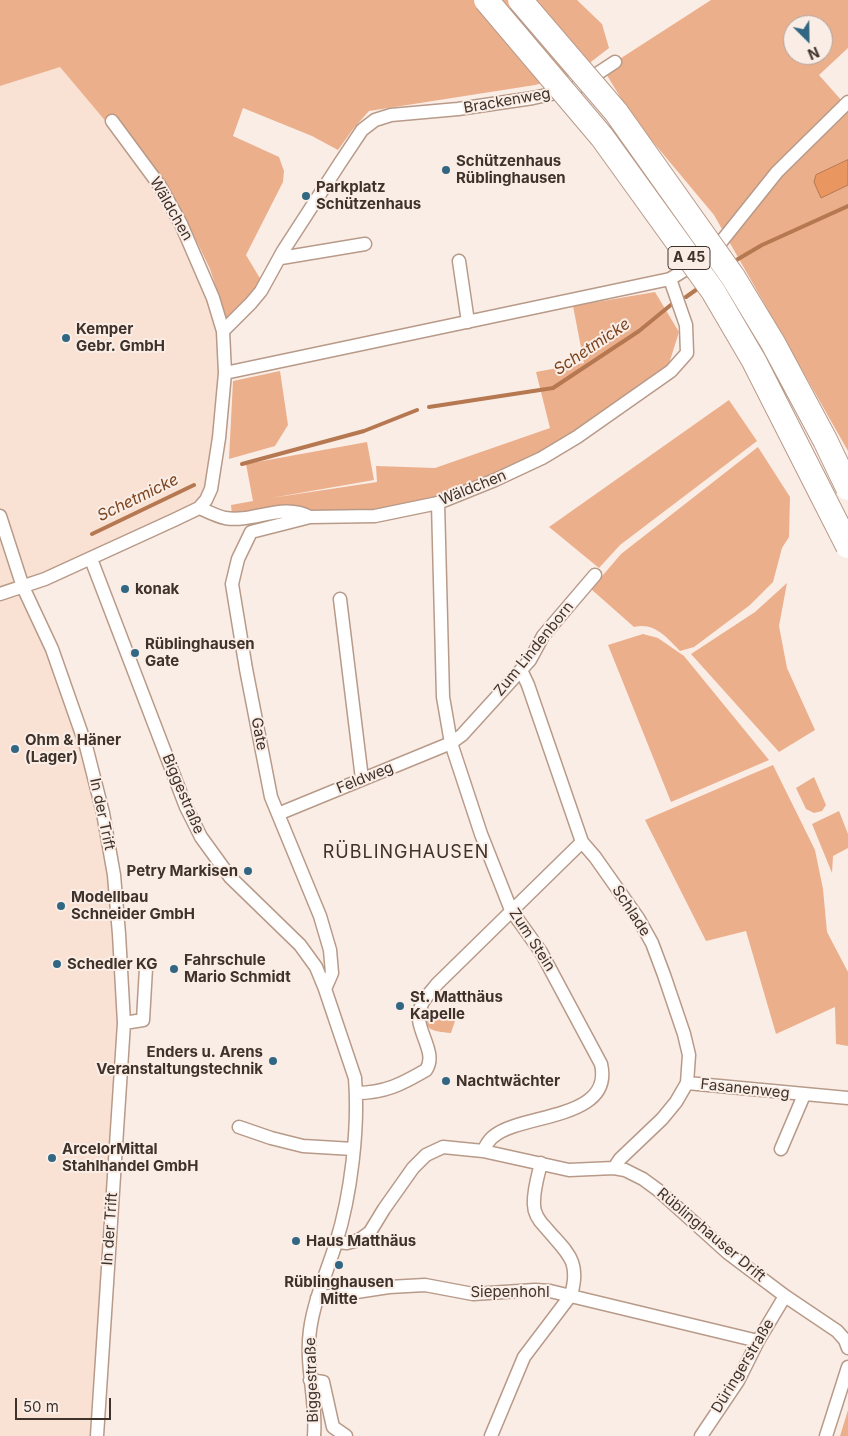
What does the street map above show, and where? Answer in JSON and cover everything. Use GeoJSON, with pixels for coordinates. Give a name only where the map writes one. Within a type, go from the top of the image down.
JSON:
{"type":"FeatureCollection","features":[{"type":"Feature","properties":{"kind":"highway","name":"A 45"},"geometry":{"type":"LineString","coordinates":[[486,0],[602,137],[712,291],[754,361],[848,546]]}},
{"type":"Feature","properties":{"kind":"highway","name":"A 45"},"geometry":{"type":"LineString","coordinates":[[520,0],[616,112],[733,277],[773,343],[825,440],[848,488]]}},
{"type":"Feature","properties":{"kind":"street","name":"Brackenweg"},"geometry":{"type":"LineString","coordinates":[[223,331],[251,303],[362,130],[375,120],[391,115],[458,109],[533,98],[574,89],[615,62]]}},
{"type":"Feature","properties":{"kind":"street"},"geometry":{"type":"LineString","coordinates":[[225,373],[670,278],[702,260],[717,247],[777,172],[848,102]]}},
{"type":"Feature","properties":{"kind":"street","name":"Wäldchen"},"geometry":{"type":"LineString","coordinates":[[112,121],[160,186],[181,224],[213,298],[223,331],[225,373],[219,438],[211,489],[206,500],[199,508],[225,518],[247,517],[286,510],[303,513],[310,517],[375,516],[438,503],[495,480],[542,458],[577,437],[671,371],[687,353],[686,325],[670,278]]}},
{"type":"Feature","properties":{"kind":"street"},"geometry":{"type":"LineString","coordinates":[[281,258],[365,244]]}},
{"type":"Feature","properties":{"kind":"street"},"geometry":{"type":"LineString","coordinates":[[459,260],[468,322]]}},
{"type":"Feature","properties":{"kind":"street","name":"Zum Stein"},"geometry":{"type":"LineString","coordinates":[[438,503],[443,697],[451,742],[481,834],[511,910],[546,960],[592,1046],[603,1072],[599,1090],[593,1098],[558,1114],[506,1129],[490,1138],[483,1151]]}},
{"type":"Feature","properties":{"kind":"street"},"geometry":{"type":"LineString","coordinates":[[0,594],[23,587],[91,559],[199,508]]}},
{"type":"Feature","properties":{"kind":"street","name":"In der Trift"},"geometry":{"type":"LineString","coordinates":[[0,516],[23,587],[52,649],[86,746],[104,813],[114,875],[124,1023],[97,1436]]}},
{"type":"Feature","properties":{"kind":"street","name":"Gate"},"geometry":{"type":"LineString","coordinates":[[310,517],[251,532],[238,560],[232,584],[246,669],[271,797],[320,916],[330,950],[332,974],[325,989]]}},
{"type":"Feature","properties":{"kind":"street","name":"Biggestraße"},"geometry":{"type":"LineString","coordinates":[[91,559],[186,807],[201,837],[230,877],[300,945],[316,967],[355,1078],[353,1149],[348,1194],[337,1242],[317,1298],[310,1330],[310,1380],[315,1427],[314,1436]]}},
{"type":"Feature","properties":{"kind":"street","name":"Zum Lindenborn"},"geometry":{"type":"LineString","coordinates":[[451,742],[462,735],[530,660],[542,636],[595,575]]}},
{"type":"Feature","properties":{"kind":"street"},"geometry":{"type":"LineString","coordinates":[[340,599],[362,779]]}},
{"type":"Feature","properties":{"kind":"street","name":"Schlade"},"geometry":{"type":"LineString","coordinates":[[521,670],[582,842],[595,857],[638,918],[652,943],[684,1034],[689,1056],[687,1083],[676,1102],[667,1114],[620,1159],[614,1168]]}},
{"type":"Feature","properties":{"kind":"street","name":"Feldweg"},"geometry":{"type":"LineString","coordinates":[[278,814],[451,742]]}},
{"type":"Feature","properties":{"kind":"street"},"geometry":{"type":"LineString","coordinates":[[356,1093],[371,1093],[391,1089],[426,1070],[430,1064],[419,1024],[420,1007],[437,984],[582,842]]}},
{"type":"Feature","properties":{"kind":"street"},"geometry":{"type":"LineString","coordinates":[[124,1023],[143,1020],[146,968]]}},
{"type":"Feature","properties":{"kind":"street","name":"Fasanenweg"},"geometry":{"type":"LineString","coordinates":[[687,1083],[848,1098]]}},
{"type":"Feature","properties":{"kind":"street","name":"Fasanenweg"},"geometry":{"type":"LineString","coordinates":[[781,1148],[804,1095]]}},
{"type":"Feature","properties":{"kind":"street"},"geometry":{"type":"LineString","coordinates":[[239,1127],[303,1146],[353,1149]]}},
{"type":"Feature","properties":{"kind":"street","name":"Rüblinghauser Drift"},"geometry":{"type":"LineString","coordinates":[[337,1242],[347,1243],[359,1240],[370,1232],[413,1168],[426,1155],[443,1147],[483,1151],[569,1170],[614,1168],[625,1170],[643,1179],[658,1190],[728,1253],[785,1296],[837,1331],[848,1348]]}},
{"type":"Feature","properties":{"kind":"street"},"geometry":{"type":"LineString","coordinates":[[491,1436],[524,1357],[571,1295],[574,1283],[574,1264],[541,1222],[534,1205],[541,1163]]}},
{"type":"Feature","properties":{"kind":"street","name":"Siepenhohl"},"geometry":{"type":"LineString","coordinates":[[317,1298],[389,1287],[425,1286],[473,1294],[535,1290],[571,1295],[674,1322],[758,1341]]}},
{"type":"Feature","properties":{"kind":"street","name":"Düringerstraße"},"geometry":{"type":"LineString","coordinates":[[701,1436],[738,1381],[758,1341],[785,1296]]}},
{"type":"Feature","properties":{"kind":"street"},"geometry":{"type":"LineString","coordinates":[[826,1436],[848,1367]]}},
{"type":"Feature","properties":{"kind":"street"},"geometry":{"type":"LineString","coordinates":[[310,1380],[322,1382],[333,1427],[346,1436]]}},
{"type":"Feature","properties":{"kind":"shaded area"},"geometry":{"type":"Polygon","coordinates":[[[0,0],[577,0],[602,24],[609,48],[574,75],[535,85],[369,111],[338,150],[312,136],[243,108],[233,136],[279,157],[284,171],[283,182],[246,255],[261,280],[229,326],[210,269],[183,213],[60,67],[0,86],[0,0]]]}},
{"type":"Feature","properties":{"kind":"shaded area"},"geometry":{"type":"Polygon","coordinates":[[[711,0],[848,0],[848,48],[833,62],[833,15],[783,15],[783,65],[830,65],[819,75],[842,101],[848,112],[848,451],[714,215],[633,118],[605,72],[615,62],[711,0]]]}},
{"type":"Feature","properties":{"kind":"shaded area"},"geometry":{"type":"Polygon","coordinates":[[[60,66],[161,186],[213,298],[225,373],[206,500],[23,588],[37,616],[103,813],[124,1023],[97,1436],[0,1436],[0,86],[60,66]]]}},
{"type":"Feature","properties":{"kind":"shaded area"},"geometry":{"type":"Polygon","coordinates":[[[848,160],[848,185],[821,198],[814,182],[816,175],[848,160]]]}},
{"type":"Feature","properties":{"kind":"shaded area"},"geometry":{"type":"Polygon","coordinates":[[[655,292],[679,332],[667,370],[548,455],[464,489],[376,516],[232,515],[231,505],[253,501],[246,464],[367,442],[374,480],[271,498],[377,482],[376,466],[435,468],[550,428],[536,372],[584,363],[573,306],[655,292]]]}},
{"type":"Feature","properties":{"kind":"shaded area"},"geometry":{"type":"Polygon","coordinates":[[[280,371],[288,425],[275,446],[229,459],[233,381],[280,371]]]}},
{"type":"Feature","properties":{"kind":"shaded area"},"geometry":{"type":"Polygon","coordinates":[[[729,400],[757,441],[620,545],[599,568],[549,527],[729,400]]]}},
{"type":"Feature","properties":{"kind":"shaded area"},"geometry":{"type":"Polygon","coordinates":[[[758,447],[790,497],[789,537],[782,548],[773,582],[750,605],[694,647],[680,651],[660,632],[648,627],[634,627],[591,589],[621,554],[758,447]]]}},
{"type":"Feature","properties":{"kind":"shaded area"},"geometry":{"type":"Polygon","coordinates":[[[787,583],[779,626],[787,668],[815,730],[779,752],[691,654],[755,612],[787,583]]]}},
{"type":"Feature","properties":{"kind":"shaded area"},"geometry":{"type":"Polygon","coordinates":[[[643,634],[658,638],[684,656],[769,760],[671,802],[608,645],[643,634]]]}},
{"type":"Feature","properties":{"kind":"shaded area"},"geometry":{"type":"Polygon","coordinates":[[[773,765],[815,850],[823,889],[827,932],[848,972],[848,1046],[836,1044],[835,1007],[776,1034],[746,931],[706,941],[645,820],[773,765]]]}},
{"type":"Feature","properties":{"kind":"shaded area"},"geometry":{"type":"Polygon","coordinates":[[[814,777],[826,805],[822,811],[814,813],[806,809],[796,788],[814,777]]]}},
{"type":"Feature","properties":{"kind":"shaded area"},"geometry":{"type":"Polygon","coordinates":[[[839,811],[848,834],[848,848],[833,856],[832,873],[812,824],[839,811]]]}},
{"type":"Feature","properties":{"kind":"shaded area"},"geometry":{"type":"Polygon","coordinates":[[[427,1008],[456,1018],[451,1033],[434,1030],[427,1025],[427,1008]]]}},
{"type":"Feature","properties":{"kind":"shaded area"},"geometry":{"type":"Polygon","coordinates":[[[848,1410],[848,1436],[840,1436],[848,1410]]]}},
{"type":"Feature","properties":{"kind":"waterway","name":"Schetmicke"},"geometry":{"type":"LineString","coordinates":[[733,262],[762,245],[848,206]]}},
{"type":"Feature","properties":{"kind":"waterway","name":"Schetmicke"},"geometry":{"type":"LineString","coordinates":[[686,297],[700,287]]}},
{"type":"Feature","properties":{"kind":"waterway","name":"Schetmicke"},"geometry":{"type":"LineString","coordinates":[[429,407],[553,388],[639,331],[672,304]]}},
{"type":"Feature","properties":{"kind":"waterway","name":"Schetmicke"},"geometry":{"type":"LineString","coordinates":[[242,464],[364,431],[417,410]]}},
{"type":"Feature","properties":{"kind":"waterway","name":"Schetmicke"},"geometry":{"type":"LineString","coordinates":[[92,534],[194,485]]}},
{"type":"Feature","properties":{"kind":"place","name":"Schützenhaus Rüblinghausen"},"geometry":{"type":"Point","coordinates":[446,170]}},
{"type":"Feature","properties":{"kind":"place","name":"Parkplatz Schützenhaus"},"geometry":{"type":"Point","coordinates":[306,196]}},
{"type":"Feature","properties":{"kind":"place","name":"Kemper Gebr. GmbH"},"geometry":{"type":"Point","coordinates":[66,338]}},
{"type":"Feature","properties":{"kind":"place","name":"konak"},"geometry":{"type":"Point","coordinates":[125,589]}},
{"type":"Feature","properties":{"kind":"place","name":"Rüblinghausen Gate"},"geometry":{"type":"Point","coordinates":[135,653]}},
{"type":"Feature","properties":{"kind":"place","name":"Ohm & Häner (Lager)"},"geometry":{"type":"Point","coordinates":[15,749]}},
{"type":"Feature","properties":{"kind":"place","name":"Petry Markisen"},"geometry":{"type":"Point","coordinates":[248,871]}},
{"type":"Feature","properties":{"kind":"place","name":"Modellbau Schneider GmbH"},"geometry":{"type":"Point","coordinates":[61,906]}},
{"type":"Feature","properties":{"kind":"place","name":"Schedler KG"},"geometry":{"type":"Point","coordinates":[57,964]}},
{"type":"Feature","properties":{"kind":"place","name":"Fahrschule Mario Schmidt"},"geometry":{"type":"Point","coordinates":[174,969]}},
{"type":"Feature","properties":{"kind":"place","name":"St. Matthäus Kapelle"},"geometry":{"type":"Point","coordinates":[400,1006]}},
{"type":"Feature","properties":{"kind":"place","name":"Enders u. Arens Veranstaltungstechnik"},"geometry":{"type":"Point","coordinates":[273,1061]}},
{"type":"Feature","properties":{"kind":"place","name":"Nachtwächter"},"geometry":{"type":"Point","coordinates":[446,1081]}},
{"type":"Feature","properties":{"kind":"place","name":"ArcelorMittal Stahlhandel GmbH"},"geometry":{"type":"Point","coordinates":[52,1158]}},
{"type":"Feature","properties":{"kind":"place","name":"Haus Matthäus"},"geometry":{"type":"Point","coordinates":[296,1241]}},
{"type":"Feature","properties":{"kind":"place","name":"Rüblinghausen Mitte"},"geometry":{"type":"Point","coordinates":[339,1265]}},
{"type":"Feature","properties":{"kind":"district","name":"RÜBLINGHAUSEN"},"geometry":{"type":"Point","coordinates":[406,853]}}]}
